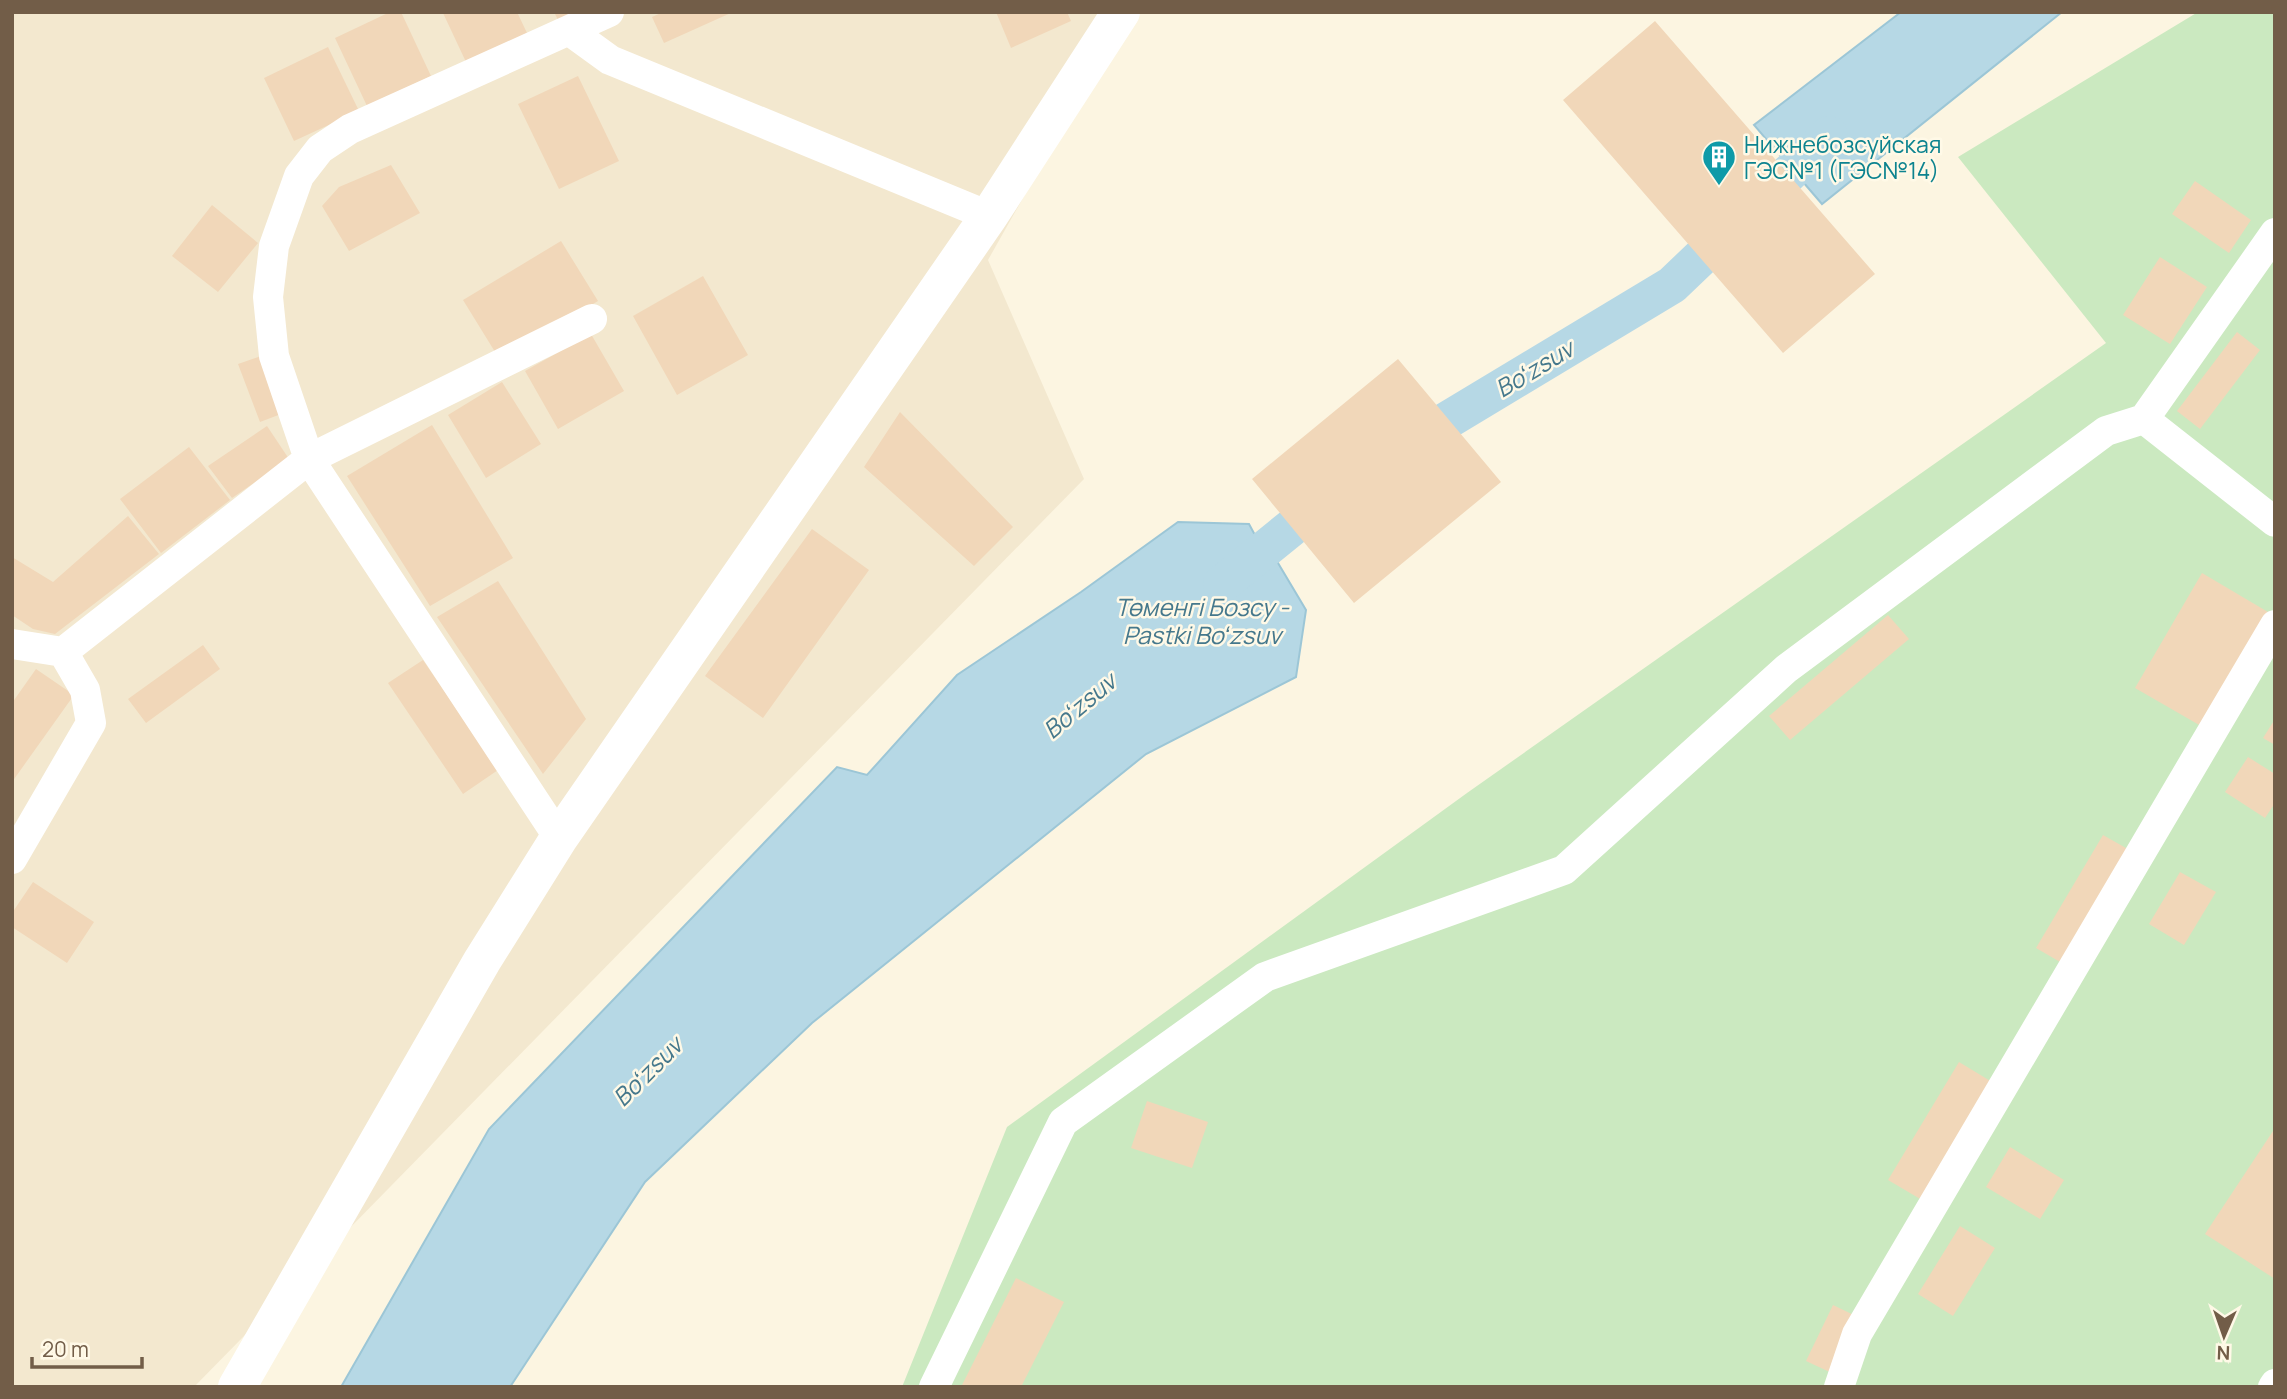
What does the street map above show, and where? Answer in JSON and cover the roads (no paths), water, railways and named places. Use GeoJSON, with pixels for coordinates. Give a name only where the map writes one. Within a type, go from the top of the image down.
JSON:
{"type":"FeatureCollection","features":[{"type":"Feature","properties":{"kind":"main road"},"geometry":{"type":"LineString","coordinates":[[237,1387],[469,983],[559,838],[989,216],[1121,12]]}},
{"type":"Feature","properties":{"kind":"street"},"geometry":{"type":"LineString","coordinates":[[559,838],[309,459],[274,356],[268,297],[274,246],[299,176],[320,149],[350,129],[609,12]]}},
{"type":"Feature","properties":{"kind":"street"},"geometry":{"type":"LineString","coordinates":[[570,31],[610,60],[989,216]]}},
{"type":"Feature","properties":{"kind":"street"},"geometry":{"type":"LineString","coordinates":[[934,1387],[1063,1122],[1265,977],[1564,870],[1786,670],[2106,431],[2144,419],[2275,233]]}},
{"type":"Feature","properties":{"kind":"street"},"geometry":{"type":"LineString","coordinates":[[12,644],[63,652],[309,459],[592,319]]}},
{"type":"Feature","properties":{"kind":"street"},"geometry":{"type":"LineString","coordinates":[[2144,419],[2275,522]]}},
{"type":"Feature","properties":{"kind":"street"},"geometry":{"type":"LineString","coordinates":[[1839,1387],[1857,1334],[2275,625]]}},
{"type":"Feature","properties":{"kind":"street"},"geometry":{"type":"LineString","coordinates":[[12,859],[90,723],[85,690],[63,652]]}},
{"type":"Feature","properties":{"kind":"water"},"geometry":{"type":"Polygon","coordinates":[[[1901,12],[2062,12],[1822,204],[1754,125],[1901,12]]]}},
{"type":"Feature","properties":{"kind":"water","name":"Төменгі Бозсу - Pastki Boʻzsuv"},"geometry":{"type":"Polygon","coordinates":[[[1178,522],[1249,524],[1263,550],[1275,558],[1306,610],[1296,677],[1146,754],[812,1023],[645,1182],[510,1387],[341,1387],[489,1129],[837,767],[867,775],[957,675],[1081,592],[1178,522]]]}},
{"type":"Feature","properties":{"kind":"waterway","name":"Boʻzsuv"},"geometry":{"type":"LineString","coordinates":[[1403,447],[1672,285],[1829,135]]}},
{"type":"Feature","properties":{"kind":"waterway","name":"Boʻzsuv"},"geometry":{"type":"LineString","coordinates":[[1222,584],[1333,494]]}},
{"type":"Feature","properties":{"kind":"place","name":"Нижнебозсуйская ГЭС№1 (ГЭС№14)"},"geometry":{"type":"Point","coordinates":[1719,187]}}]}
